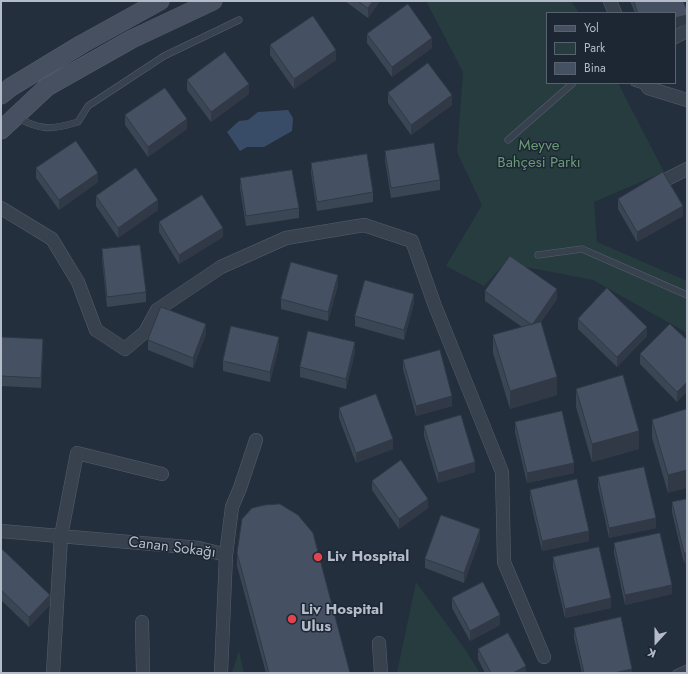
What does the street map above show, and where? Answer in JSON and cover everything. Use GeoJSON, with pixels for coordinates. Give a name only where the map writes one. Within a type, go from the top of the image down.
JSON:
{"type":"FeatureCollection","features":[{"type":"Feature","properties":{"kind":"main road"},"geometry":{"type":"LineString","coordinates":[[1,95],[11,87],[82,44],[160,1]]}},
{"type":"Feature","properties":{"kind":"main road"},"geometry":{"type":"LineString","coordinates":[[1,130],[47,87],[132,39],[213,1]]}},
{"type":"Feature","properties":{"kind":"street"},"geometry":{"type":"LineString","coordinates":[[610,1],[616,12]]}},
{"type":"Feature","properties":{"kind":"street"},"geometry":{"type":"LineString","coordinates":[[676,36],[687,31]]}},
{"type":"Feature","properties":{"kind":"street"},"geometry":{"type":"LineString","coordinates":[[647,85],[687,100]]}},
{"type":"Feature","properties":{"kind":"street"},"geometry":{"type":"LineString","coordinates":[[662,181],[687,169]]}},
{"type":"Feature","properties":{"kind":"street"},"geometry":{"type":"LineString","coordinates":[[1,208],[52,239],[78,282],[96,330],[125,349],[145,332],[158,310],[221,267],[286,238],[364,225],[412,241],[435,306],[502,472],[504,562],[544,657]]}},
{"type":"Feature","properties":{"kind":"street"},"geometry":{"type":"LineString","coordinates":[[226,555],[232,507],[256,440]]}},
{"type":"Feature","properties":{"kind":"street"},"geometry":{"type":"LineString","coordinates":[[53,673],[61,536],[77,453],[162,474]]}},
{"type":"Feature","properties":{"kind":"street","name":"Canan Sokağı"},"geometry":{"type":"LineString","coordinates":[[1,531],[199,548],[226,555],[221,673]]}},
{"type":"Feature","properties":{"kind":"street"},"geometry":{"type":"LineString","coordinates":[[142,622],[143,673]]}},
{"type":"Feature","properties":{"kind":"street"},"geometry":{"type":"LineString","coordinates":[[379,643],[381,673]]}},
{"type":"Feature","properties":{"kind":"lane"},"geometry":{"type":"LineString","coordinates":[[15,117],[29,124],[54,129],[78,122],[88,106],[164,56],[239,20]]}},
{"type":"Feature","properties":{"kind":"lane"},"geometry":{"type":"LineString","coordinates":[[508,140],[572,84]]}},
{"type":"Feature","properties":{"kind":"lane"},"geometry":{"type":"LineString","coordinates":[[538,255],[582,249],[687,295]]}},
{"type":"Feature","properties":{"kind":"lane"},"geometry":{"type":"LineString","coordinates":[[676,673],[687,668]]}},
{"type":"Feature","properties":{"kind":"green space","name":"Meyve Bahçesi Parkı"},"geometry":{"type":"Polygon","coordinates":[[[426,1],[571,1],[578,12],[546,12],[546,84],[619,84],[664,172],[594,202],[597,242],[687,281],[687,333],[593,280],[505,263],[484,286],[446,266],[482,205],[457,152],[463,72],[426,1]]]}},
{"type":"Feature","properties":{"kind":"green space"},"geometry":{"type":"Polygon","coordinates":[[[416,582],[464,648],[480,673],[397,673],[416,582]]]}},
{"type":"Feature","properties":{"kind":"green space"},"geometry":{"type":"Polygon","coordinates":[[[239,651],[244,673],[232,673],[239,651]]]}},
{"type":"Feature","properties":{"kind":"water"},"geometry":{"type":"Polygon","coordinates":[[[288,110],[293,118],[292,131],[264,147],[247,147],[240,151],[227,132],[239,121],[248,120],[258,112],[288,110]]]}},
{"type":"Feature","properties":{"kind":"building"},"geometry":{"type":"Polygon","coordinates":[[[358,1],[373,1],[368,8],[358,1]]]}},
{"type":"Feature","properties":{"kind":"building"},"geometry":{"type":"Polygon","coordinates":[[[634,1],[683,1],[687,10],[687,15],[676,18],[676,12],[638,12],[634,1]]]}},
{"type":"Feature","properties":{"kind":"building"},"geometry":{"type":"Polygon","coordinates":[[[408,4],[432,38],[392,67],[367,34],[408,4]]]}},
{"type":"Feature","properties":{"kind":"building"},"geometry":{"type":"Polygon","coordinates":[[[313,16],[336,50],[294,79],[270,45],[313,16]]]}},
{"type":"Feature","properties":{"kind":"building"},"geometry":{"type":"Polygon","coordinates":[[[225,52],[249,84],[211,112],[187,80],[225,52]]]}},
{"type":"Feature","properties":{"kind":"building"},"geometry":{"type":"Polygon","coordinates":[[[428,63],[452,95],[411,125],[388,93],[428,63]]]}},
{"type":"Feature","properties":{"kind":"building"},"geometry":{"type":"Polygon","coordinates":[[[165,88],[187,119],[148,147],[125,115],[165,88]]]}},
{"type":"Feature","properties":{"kind":"building"},"geometry":{"type":"Polygon","coordinates":[[[76,141],[98,173],[59,200],[36,168],[76,141]]]}},
{"type":"Feature","properties":{"kind":"building"},"geometry":{"type":"Polygon","coordinates":[[[434,143],[440,180],[391,188],[385,151],[434,143]]]}},
{"type":"Feature","properties":{"kind":"building"},"geometry":{"type":"Polygon","coordinates":[[[367,154],[373,192],[317,202],[311,163],[367,154]]]}},
{"type":"Feature","properties":{"kind":"building"},"geometry":{"type":"Polygon","coordinates":[[[136,168],[158,200],[118,228],[96,196],[136,168]]]}},
{"type":"Feature","properties":{"kind":"building"},"geometry":{"type":"Polygon","coordinates":[[[292,170],[299,208],[246,216],[240,178],[292,170]]]}},
{"type":"Feature","properties":{"kind":"building"},"geometry":{"type":"Polygon","coordinates":[[[663,172],[683,206],[637,232],[618,199],[663,172]]]}},
{"type":"Feature","properties":{"kind":"building"},"geometry":{"type":"Polygon","coordinates":[[[202,195],[223,228],[179,255],[159,222],[202,195]]]}},
{"type":"Feature","properties":{"kind":"building"},"geometry":{"type":"Polygon","coordinates":[[[140,245],[146,292],[107,297],[102,249],[140,245]]]}},
{"type":"Feature","properties":{"kind":"building"},"geometry":{"type":"Polygon","coordinates":[[[510,256],[557,289],[532,325],[485,291],[510,256]]]}},
{"type":"Feature","properties":{"kind":"building"},"geometry":{"type":"Polygon","coordinates":[[[291,262],[338,275],[328,312],[281,299],[291,262]]]}},
{"type":"Feature","properties":{"kind":"building"},"geometry":{"type":"Polygon","coordinates":[[[365,280],[414,294],[404,330],[355,316],[365,280]]]}},
{"type":"Feature","properties":{"kind":"building"},"geometry":{"type":"Polygon","coordinates":[[[607,288],[647,327],[617,357],[578,319],[607,288]]]}},
{"type":"Feature","properties":{"kind":"building"},"geometry":{"type":"Polygon","coordinates":[[[161,307],[206,324],[193,358],[148,340],[161,307]]]}},
{"type":"Feature","properties":{"kind":"building"},"geometry":{"type":"Polygon","coordinates":[[[541,322],[557,377],[510,391],[493,335],[541,322]]]}},
{"type":"Feature","properties":{"kind":"building"},"geometry":{"type":"Polygon","coordinates":[[[670,324],[687,340],[687,382],[677,392],[640,354],[670,324]]]}},
{"type":"Feature","properties":{"kind":"building"},"geometry":{"type":"Polygon","coordinates":[[[231,326],[279,337],[270,372],[223,361],[231,326]]]}},
{"type":"Feature","properties":{"kind":"building"},"geometry":{"type":"Polygon","coordinates":[[[308,331],[355,342],[346,379],[300,367],[308,331]]]}},
{"type":"Feature","properties":{"kind":"building"},"geometry":{"type":"Polygon","coordinates":[[[1,337],[43,339],[41,378],[1,376],[1,337]]]}},
{"type":"Feature","properties":{"kind":"building"},"geometry":{"type":"Polygon","coordinates":[[[440,350],[452,396],[416,406],[403,360],[440,350]]]}},
{"type":"Feature","properties":{"kind":"building"},"geometry":{"type":"Polygon","coordinates":[[[623,375],[639,431],[592,444],[576,389],[623,375]]]}},
{"type":"Feature","properties":{"kind":"building"},"geometry":{"type":"Polygon","coordinates":[[[376,394],[393,439],[356,453],[339,408],[376,394]]]}},
{"type":"Feature","properties":{"kind":"building"},"geometry":{"type":"Polygon","coordinates":[[[687,409],[687,470],[668,475],[652,420],[687,409]]]}},
{"type":"Feature","properties":{"kind":"building"},"geometry":{"type":"Polygon","coordinates":[[[562,411],[574,463],[527,473],[515,422],[562,411]]]}},
{"type":"Feature","properties":{"kind":"building"},"geometry":{"type":"Polygon","coordinates":[[[461,415],[475,462],[438,473],[424,426],[461,415]]]}},
{"type":"Feature","properties":{"kind":"building"},"geometry":{"type":"Polygon","coordinates":[[[401,460],[428,499],[399,519],[372,481],[401,460]]]}},
{"type":"Feature","properties":{"kind":"building"},"geometry":{"type":"Polygon","coordinates":[[[644,467],[656,518],[609,528],[598,477],[644,467]]]}},
{"type":"Feature","properties":{"kind":"building"},"geometry":{"type":"Polygon","coordinates":[[[577,479],[589,531],[542,541],[530,490],[577,479]]]}},
{"type":"Feature","properties":{"kind":"building"},"geometry":{"type":"Polygon","coordinates":[[[687,499],[687,553],[684,553],[672,502],[687,499]]]}},
{"type":"Feature","properties":{"kind":"building","name":"Liv Hospital Ulus"},"geometry":{"type":"Polygon","coordinates":[[[280,504],[298,515],[313,533],[350,673],[269,673],[237,553],[242,519],[252,508],[280,504]]]}},
{"type":"Feature","properties":{"kind":"building"},"geometry":{"type":"Polygon","coordinates":[[[441,515],[480,529],[464,573],[425,559],[441,515]]]}},
{"type":"Feature","properties":{"kind":"building"},"geometry":{"type":"Polygon","coordinates":[[[660,533],[672,585],[625,595],[614,543],[660,533]]]}},
{"type":"Feature","properties":{"kind":"building"},"geometry":{"type":"Polygon","coordinates":[[[599,547],[611,598],[565,609],[553,557],[599,547]]]}},
{"type":"Feature","properties":{"kind":"building"},"geometry":{"type":"Polygon","coordinates":[[[1,548],[50,595],[29,617],[1,590],[1,548]]]}},
{"type":"Feature","properties":{"kind":"building"},"geometry":{"type":"Polygon","coordinates":[[[483,582],[500,615],[470,631],[452,598],[483,582]]]}},
{"type":"Feature","properties":{"kind":"building"},"geometry":{"type":"Polygon","coordinates":[[[621,617],[632,669],[614,673],[584,673],[574,628],[621,617]]]}},
{"type":"Feature","properties":{"kind":"building"},"geometry":{"type":"Polygon","coordinates":[[[508,633],[526,666],[513,673],[491,673],[478,649],[508,633]]]}},
{"type":"Feature","properties":{"kind":"place","name":"Liv Hospital"},"geometry":{"type":"Point","coordinates":[318,557]}},
{"type":"Feature","properties":{"kind":"place","name":"Liv Hospital Ulus"},"geometry":{"type":"Point","coordinates":[292,619]}}]}
